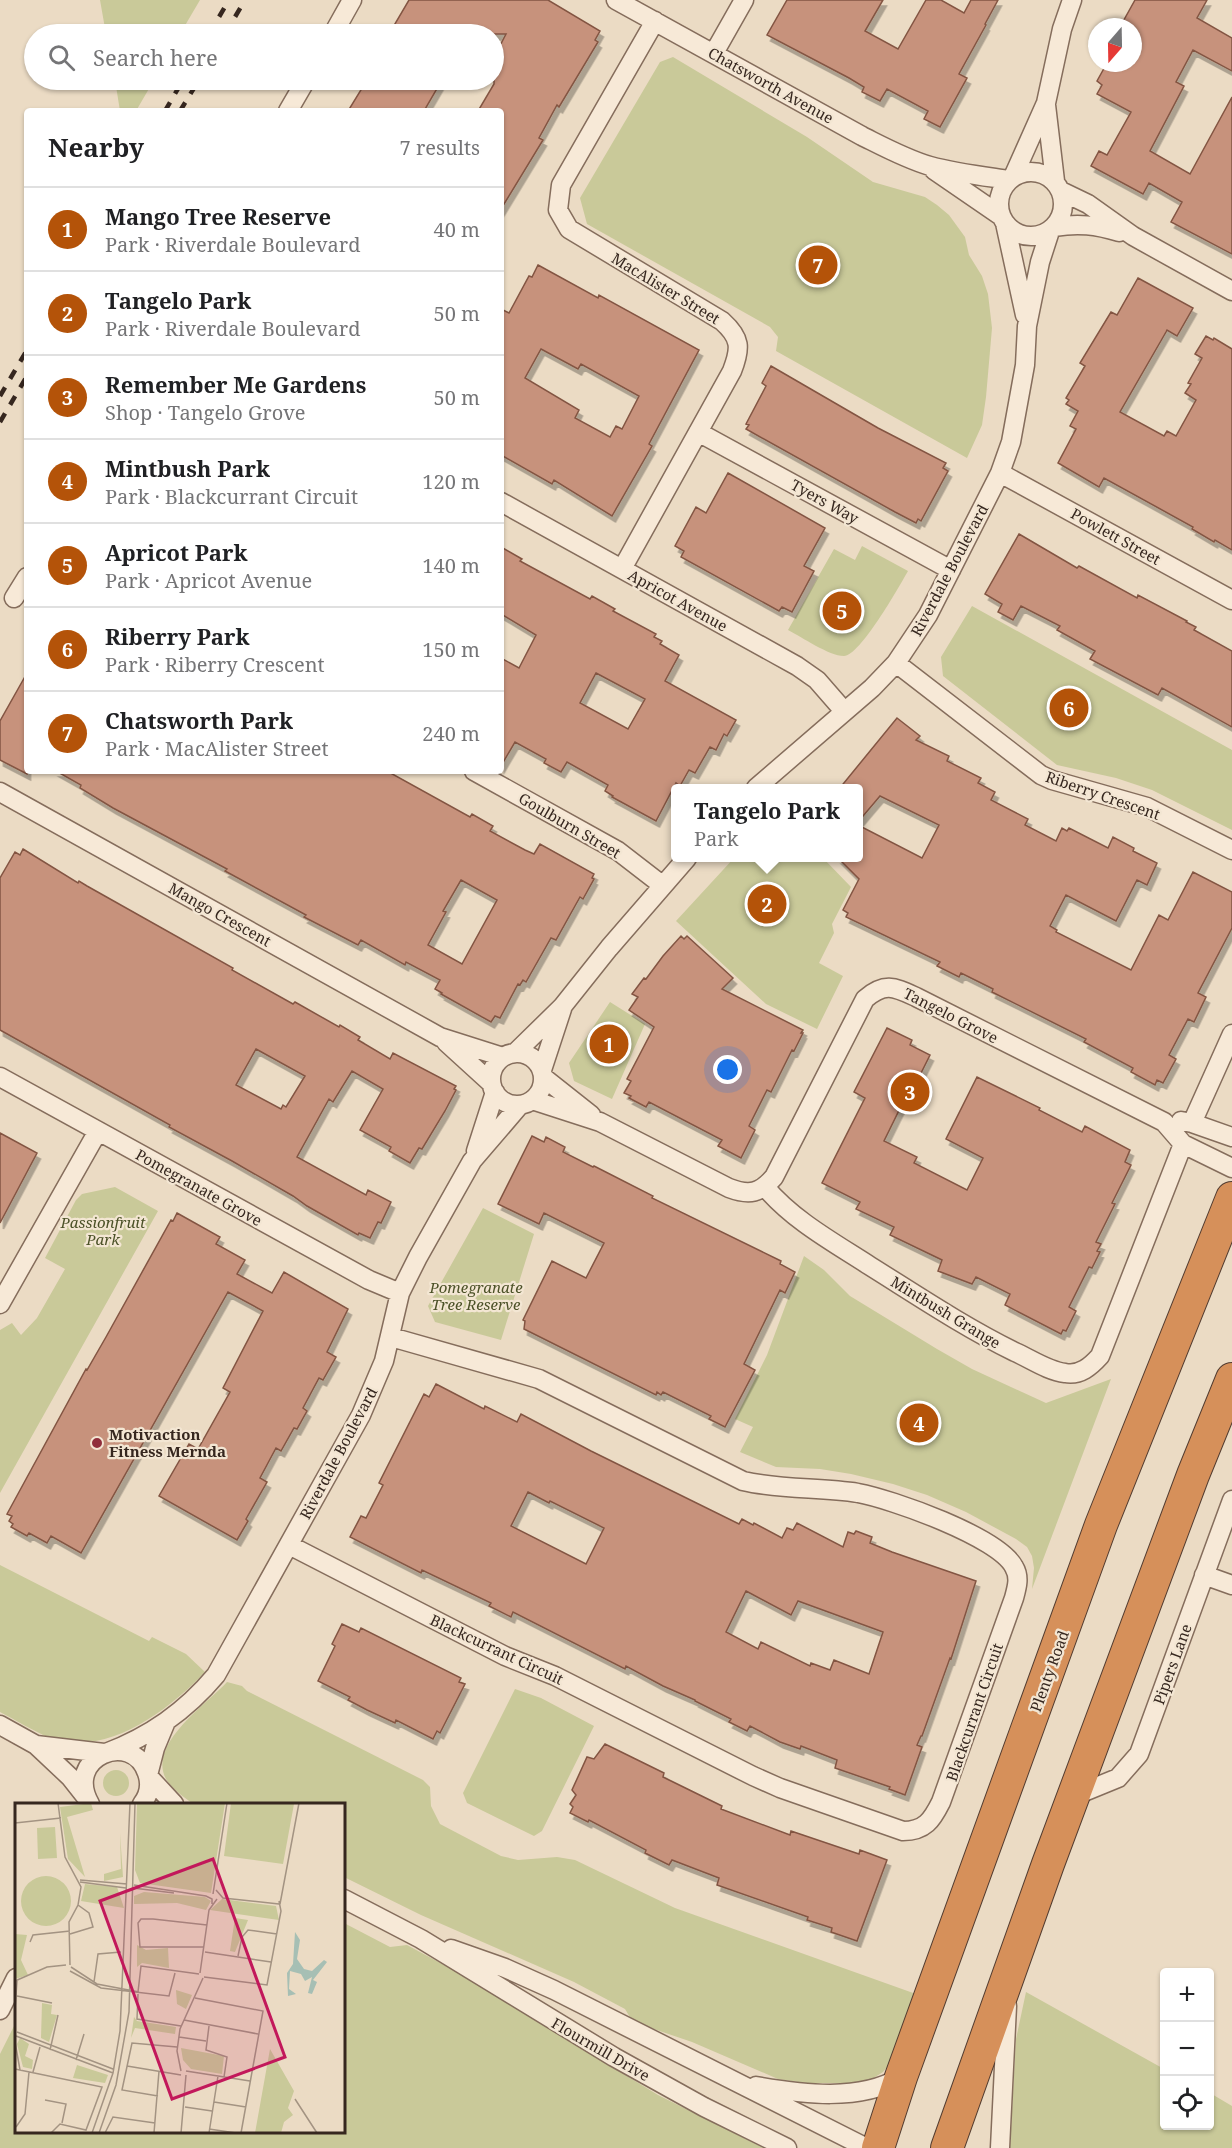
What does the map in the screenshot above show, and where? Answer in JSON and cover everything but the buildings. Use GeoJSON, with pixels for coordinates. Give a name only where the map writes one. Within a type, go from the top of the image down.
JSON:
{"type":"FeatureCollection","features":[{"type":"Feature","properties":{"kind":"highway","name":"Plenty Road"},"geometry":{"type":"LineString","coordinates":[[878,2148],[901,2077],[1101,1525],[1232,1198]]}},
{"type":"Feature","properties":{"kind":"highway"},"geometry":{"type":"LineString","coordinates":[[947,2148],[1008,1974],[1193,1475],[1232,1379]]}},
{"type":"Feature","properties":{"kind":"street"},"geometry":{"type":"LineString","coordinates":[[339,24],[352,0]]}},
{"type":"Feature","properties":{"kind":"street","name":"Chatsworth Avenue"},"geometry":{"type":"LineString","coordinates":[[616,0],[862,136],[928,165],[964,174],[1011,179]]}},
{"type":"Feature","properties":{"kind":"street"},"geometry":{"type":"LineString","coordinates":[[714,53],[744,0]]}},
{"type":"Feature","properties":{"kind":"street"},"geometry":{"type":"LineString","coordinates":[[1072,0],[1062,29],[1046,103],[1011,179],[999,197],[1003,219],[1018,233],[1026,236],[1034,236],[1077,223],[1097,225],[1133,236]]}},
{"type":"Feature","properties":{"kind":"street","name":"MacAlister Street"},"geometry":{"type":"LineString","coordinates":[[622,569],[699,432],[737,357],[739,348],[734,334],[712,314],[569,229],[558,210],[561,185],[655,21]]}},
{"type":"Feature","properties":{"kind":"street"},"geometry":{"type":"LineString","coordinates":[[290,108],[300,90]]}},
{"type":"Feature","properties":{"kind":"street"},"geometry":{"type":"LineString","coordinates":[[1046,103],[1063,209],[1052,229]]}},
{"type":"Feature","properties":{"kind":"street","name":"Chatsworth Avenue"},"geometry":{"type":"LineString","coordinates":[[928,165],[1003,219]]}},
{"type":"Feature","properties":{"kind":"street"},"geometry":{"type":"LineString","coordinates":[[1011,179],[1030,171],[1039,172],[1133,236],[1232,291]]}},
{"type":"Feature","properties":{"kind":"street","name":"Riverdale Boulevard"},"geometry":{"type":"LineString","coordinates":[[1003,219],[1027,326]]}},
{"type":"Feature","properties":{"kind":"street","name":"Riverdale Boulevard"},"geometry":{"type":"LineString","coordinates":[[762,784],[872,688],[896,663],[928,615],[1000,472],[1011,442],[1020,404],[1027,326],[1040,262],[1052,229]]}},
{"type":"Feature","properties":{"kind":"street","name":"Tyers Way"},"geometry":{"type":"LineString","coordinates":[[699,432],[951,570]]}},
{"type":"Feature","properties":{"kind":"street","name":"Powlett Street"},"geometry":{"type":"LineString","coordinates":[[1000,472],[1232,600]]}},
{"type":"Feature","properties":{"kind":"street","name":"Apricot Avenue"},"geometry":{"type":"LineString","coordinates":[[504,504],[797,666],[817,680],[844,711]]}},
{"type":"Feature","properties":{"kind":"street"},"geometry":{"type":"LineString","coordinates":[[14,598],[24,582]]}},
{"type":"Feature","properties":{"kind":"street","name":"Riberry Crescent"},"geometry":{"type":"LineString","coordinates":[[896,663],[1041,775],[1147,807],[1232,850]]}},
{"type":"Feature","properties":{"kind":"street","name":"Goulburn Street"},"geometry":{"type":"LineString","coordinates":[[479,774],[618,851],[662,885]]}},
{"type":"Feature","properties":{"kind":"street","name":"Mango Crescent"},"geometry":{"type":"LineString","coordinates":[[0,792],[440,1037],[493,1087]]}},
{"type":"Feature","properties":{"kind":"street"},"geometry":{"type":"LineString","coordinates":[[683,862],[562,1007],[493,1068],[493,1087],[506,1102],[526,1103],[600,1122],[742,1193],[754,1192],[765,1187]]}},
{"type":"Feature","properties":{"kind":"street","name":"Tangelo Grove"},"geometry":{"type":"LineString","coordinates":[[765,1187],[774,1177],[865,999],[875,991],[886,987],[897,988],[916,997],[1164,1122],[1183,1144],[1232,1168]]}},
{"type":"Feature","properties":{"kind":"street"},"geometry":{"type":"LineString","coordinates":[[526,1103],[539,1094],[543,1086],[543,1074],[562,1007]]}},
{"type":"Feature","properties":{"kind":"street"},"geometry":{"type":"LineString","coordinates":[[1192,1123],[1232,1034]]}},
{"type":"Feature","properties":{"kind":"street","name":"Mango Crescent"},"geometry":{"type":"LineString","coordinates":[[440,1037],[509,1055]]}},
{"type":"Feature","properties":{"kind":"street"},"geometry":{"type":"LineString","coordinates":[[509,1055],[532,1057],[543,1074],[600,1122]]}},
{"type":"Feature","properties":{"kind":"street","name":"Pomegranate Grove"},"geometry":{"type":"LineString","coordinates":[[0,1077],[369,1280],[400,1293]]}},
{"type":"Feature","properties":{"kind":"street","name":"Riverdale Boulevard"},"geometry":{"type":"LineString","coordinates":[[472,1161],[493,1087]]}},
{"type":"Feature","properties":{"kind":"street","name":"Riverdale Boulevard"},"geometry":{"type":"LineString","coordinates":[[105,1753],[141,1738],[165,1724],[216,1675],[361,1415],[379,1374],[391,1337],[400,1293],[417,1257],[472,1161],[526,1103]]}},
{"type":"Feature","properties":{"kind":"street","name":"Tangelo Grove"},"geometry":{"type":"LineString","coordinates":[[1164,1122],[1192,1123],[1232,1137]]}},
{"type":"Feature","properties":{"kind":"street"},"geometry":{"type":"LineString","coordinates":[[0,1304],[98,1131]]}},
{"type":"Feature","properties":{"kind":"street","name":"Mintbush Grange"},"geometry":{"type":"LineString","coordinates":[[765,1187],[776,1201],[800,1221],[948,1316],[1029,1359],[1067,1374],[1080,1372],[1091,1366],[1100,1356],[1183,1144]]}},
{"type":"Feature","properties":{"kind":"street","name":"Blackcurrant Circuit"},"geometry":{"type":"LineString","coordinates":[[289,1545],[505,1656],[555,1676],[780,1788],[903,1831],[926,1826],[932,1820],[941,1802],[1014,1598],[1018,1577],[1009,1559],[994,1548],[943,1521],[886,1499],[832,1490],[776,1487],[743,1481],[528,1375],[391,1337]]}},
{"type":"Feature","properties":{"kind":"street","name":"Pipers Lane"},"geometry":{"type":"LineString","coordinates":[[1074,1796],[1118,1778],[1139,1754],[1232,1500]]}},
{"type":"Feature","properties":{"kind":"street"},"geometry":{"type":"LineString","coordinates":[[1204,1575],[1232,1585]]}},
{"type":"Feature","properties":{"kind":"street","name":"Riverdale Boulevard"},"geometry":{"type":"LineString","coordinates":[[143,1803],[148,1794],[148,1776],[154,1748],[165,1724]]}},
{"type":"Feature","properties":{"kind":"street"},"geometry":{"type":"LineString","coordinates":[[0,1725],[36,1745],[70,1778],[87,1801]]}},
{"type":"Feature","properties":{"kind":"street"},"geometry":{"type":"LineString","coordinates":[[36,1745],[105,1753]]}},
{"type":"Feature","properties":{"kind":"street"},"geometry":{"type":"LineString","coordinates":[[87,1801],[84,1779],[86,1771],[96,1757],[115,1751],[132,1755],[145,1767],[148,1776],[173,1803]]}},
{"type":"Feature","properties":{"kind":"street","name":"Flourmill Drive"},"geometry":{"type":"LineString","coordinates":[[345,1900],[421,1939],[614,2057],[694,2102],[787,2148]]}},
{"type":"Feature","properties":{"kind":"street","name":"Flourmill Drive"},"geometry":{"type":"LineString","coordinates":[[421,1939],[505,1968],[554,1990],[867,2148]]}},
{"type":"Feature","properties":{"kind":"street"},"geometry":{"type":"LineString","coordinates":[[1000,2148],[1008,1974]]}},
{"type":"Feature","properties":{"kind":"street"},"geometry":{"type":"LineString","coordinates":[[0,2010],[15,1980]]}},
{"type":"Feature","properties":{"kind":"street","name":"Flourmill Drive"},"geometry":{"type":"LineString","coordinates":[[734,2081],[794,2091],[840,2092],[868,2091],[901,2077]]}},
{"type":"Feature","properties":{"kind":"green space"},"geometry":{"type":"Polygon","coordinates":[[[100,0],[200,0],[186,24],[104,24],[100,0]]]}},
{"type":"Feature","properties":{"kind":"green space"},"geometry":{"type":"Polygon","coordinates":[[[673,57],[807,137],[873,182],[925,197],[949,215],[965,237],[969,255],[982,276],[988,294],[992,328],[982,425],[967,458],[776,351],[778,337],[770,327],[587,224],[580,198],[660,62],[673,57]]]}},
{"type":"Feature","properties":{"kind":"green space"},"geometry":{"type":"Polygon","coordinates":[[[117,90],[148,90],[138,108],[120,108],[117,90]]]}},
{"type":"Feature","properties":{"kind":"green space"},"geometry":{"type":"Polygon","coordinates":[[[862,546],[908,571],[879,620],[859,645],[851,653],[844,656],[838,655],[823,650],[788,630],[834,549],[855,560],[862,546]]]}},
{"type":"Feature","properties":{"kind":"green space"},"geometry":{"type":"Polygon","coordinates":[[[972,606],[1232,750],[1232,830],[1152,790],[1116,778],[1057,765],[943,676],[941,657],[972,606]]]}},
{"type":"Feature","properties":{"kind":"green space"},"geometry":{"type":"Polygon","coordinates":[[[730,862],[827,862],[851,887],[832,924],[834,933],[819,963],[843,976],[817,1029],[766,1004],[676,921],[730,862]]]}},
{"type":"Feature","properties":{"kind":"green space"},"geometry":{"type":"Polygon","coordinates":[[[610,1002],[645,1024],[612,1099],[574,1081],[569,1063],[610,1002]]]}},
{"type":"Feature","properties":{"kind":"green space","name":"Passionfruit Park"},"geometry":{"type":"Polygon","coordinates":[[[115,1187],[158,1211],[0,1493],[0,1330],[12,1323],[21,1335],[37,1318],[65,1269],[45,1258],[76,1200],[82,1194],[115,1187]]]}},
{"type":"Feature","properties":{"kind":"green space","name":"Pomegranate Tree Reserve"},"geometry":{"type":"Polygon","coordinates":[[[483,1208],[534,1234],[501,1340],[435,1322],[428,1306],[483,1208]]]}},
{"type":"Feature","properties":{"kind":"green space"},"geometry":{"type":"Polygon","coordinates":[[[804,1256],[824,1270],[850,1296],[937,1349],[972,1369],[1046,1403],[1111,1379],[1032,1589],[1034,1568],[1032,1556],[1027,1547],[966,1512],[927,1495],[893,1484],[820,1469],[776,1467],[740,1452],[753,1427],[735,1419],[767,1355],[804,1256]]]}},
{"type":"Feature","properties":{"kind":"green space"},"geometry":{"type":"Polygon","coordinates":[[[0,1565],[149,1641],[152,1637],[186,1654],[205,1672],[173,1702],[135,1727],[114,1736],[93,1742],[71,1743],[50,1738],[31,1729],[0,1712],[0,1565]]]}},
{"type":"Feature","properties":{"kind":"green space"},"geometry":{"type":"Polygon","coordinates":[[[227,1682],[242,1686],[247,1691],[423,1780],[430,1787],[431,1806],[440,1824],[501,1856],[518,1860],[557,1857],[575,1860],[675,1908],[916,1994],[889,2065],[872,2079],[859,2083],[805,2083],[778,2079],[692,2042],[645,2026],[631,2019],[625,2009],[574,1982],[421,1915],[345,1877],[345,1803],[192,1803],[166,1779],[162,1766],[165,1752],[172,1739],[194,1713],[227,1682]]]}},
{"type":"Feature","properties":{"kind":"green space"},"geometry":{"type":"Polygon","coordinates":[[[515,1689],[541,1698],[594,1726],[542,1831],[534,1836],[467,1803],[463,1793],[515,1689]]]}},
{"type":"Feature","properties":{"kind":"green space"},"geometry":{"type":"Polygon","coordinates":[[[116,1770],[125,1774],[129,1783],[125,1792],[116,1796],[107,1792],[103,1783],[107,1774],[116,1770]]]}},
{"type":"Feature","properties":{"kind":"green space"},"geometry":{"type":"Polygon","coordinates":[[[345,1924],[390,1947],[407,1945],[457,1972],[658,2095],[764,2148],[0,2148],[0,2054],[15,2024],[15,2133],[345,2133],[345,1924]]]}},
{"type":"Feature","properties":{"kind":"green space"},"geometry":{"type":"Polygon","coordinates":[[[1026,1992],[1160,2067],[1160,2130],[1214,2130],[1214,2095],[1232,2106],[1232,2148],[1010,2148],[1016,2039],[1026,1992]]]}},
{"type":"Feature","properties":{"kind":"railway"},"geometry":{"type":"LineString","coordinates":[[215,24],[229,0]]}},
{"type":"Feature","properties":{"kind":"railway"},"geometry":{"type":"LineString","coordinates":[[231,24],[245,0]]}},
{"type":"Feature","properties":{"kind":"railway"},"geometry":{"type":"LineString","coordinates":[[167,108],[177,90]]}},
{"type":"Feature","properties":{"kind":"railway"},"geometry":{"type":"LineString","coordinates":[[182,108],[193,90]]}},
{"type":"Feature","properties":{"kind":"railway"},"geometry":{"type":"LineString","coordinates":[[0,396],[24,355]]}},
{"type":"Feature","properties":{"kind":"railway"},"geometry":{"type":"LineString","coordinates":[[0,422],[24,381]]}},
{"type":"Feature","properties":{"kind":"place","name":"Chatsworth Park"},"geometry":{"type":"Point","coordinates":[818,265]}},
{"type":"Feature","properties":{"kind":"place","name":"Apricot Park"},"geometry":{"type":"Point","coordinates":[842,611]}},
{"type":"Feature","properties":{"kind":"place","name":"Riberry Park"},"geometry":{"type":"Point","coordinates":[1069,708]}},
{"type":"Feature","properties":{"kind":"place","name":"Tangelo Park"},"geometry":{"type":"Point","coordinates":[767,904]}},
{"type":"Feature","properties":{"kind":"place","name":"Mango Tree Reserve"},"geometry":{"type":"Point","coordinates":[609,1044]}},
{"type":"Feature","properties":{"kind":"place","name":"Remember Me Gardens"},"geometry":{"type":"Point","coordinates":[910,1092]}},
{"type":"Feature","properties":{"kind":"place","name":"Mintbush Park"},"geometry":{"type":"Point","coordinates":[919,1423]}},
{"type":"Feature","properties":{"kind":"place","name":"Motivaction Fitness Mernda"},"geometry":{"type":"Point","coordinates":[97,1443]}}]}
